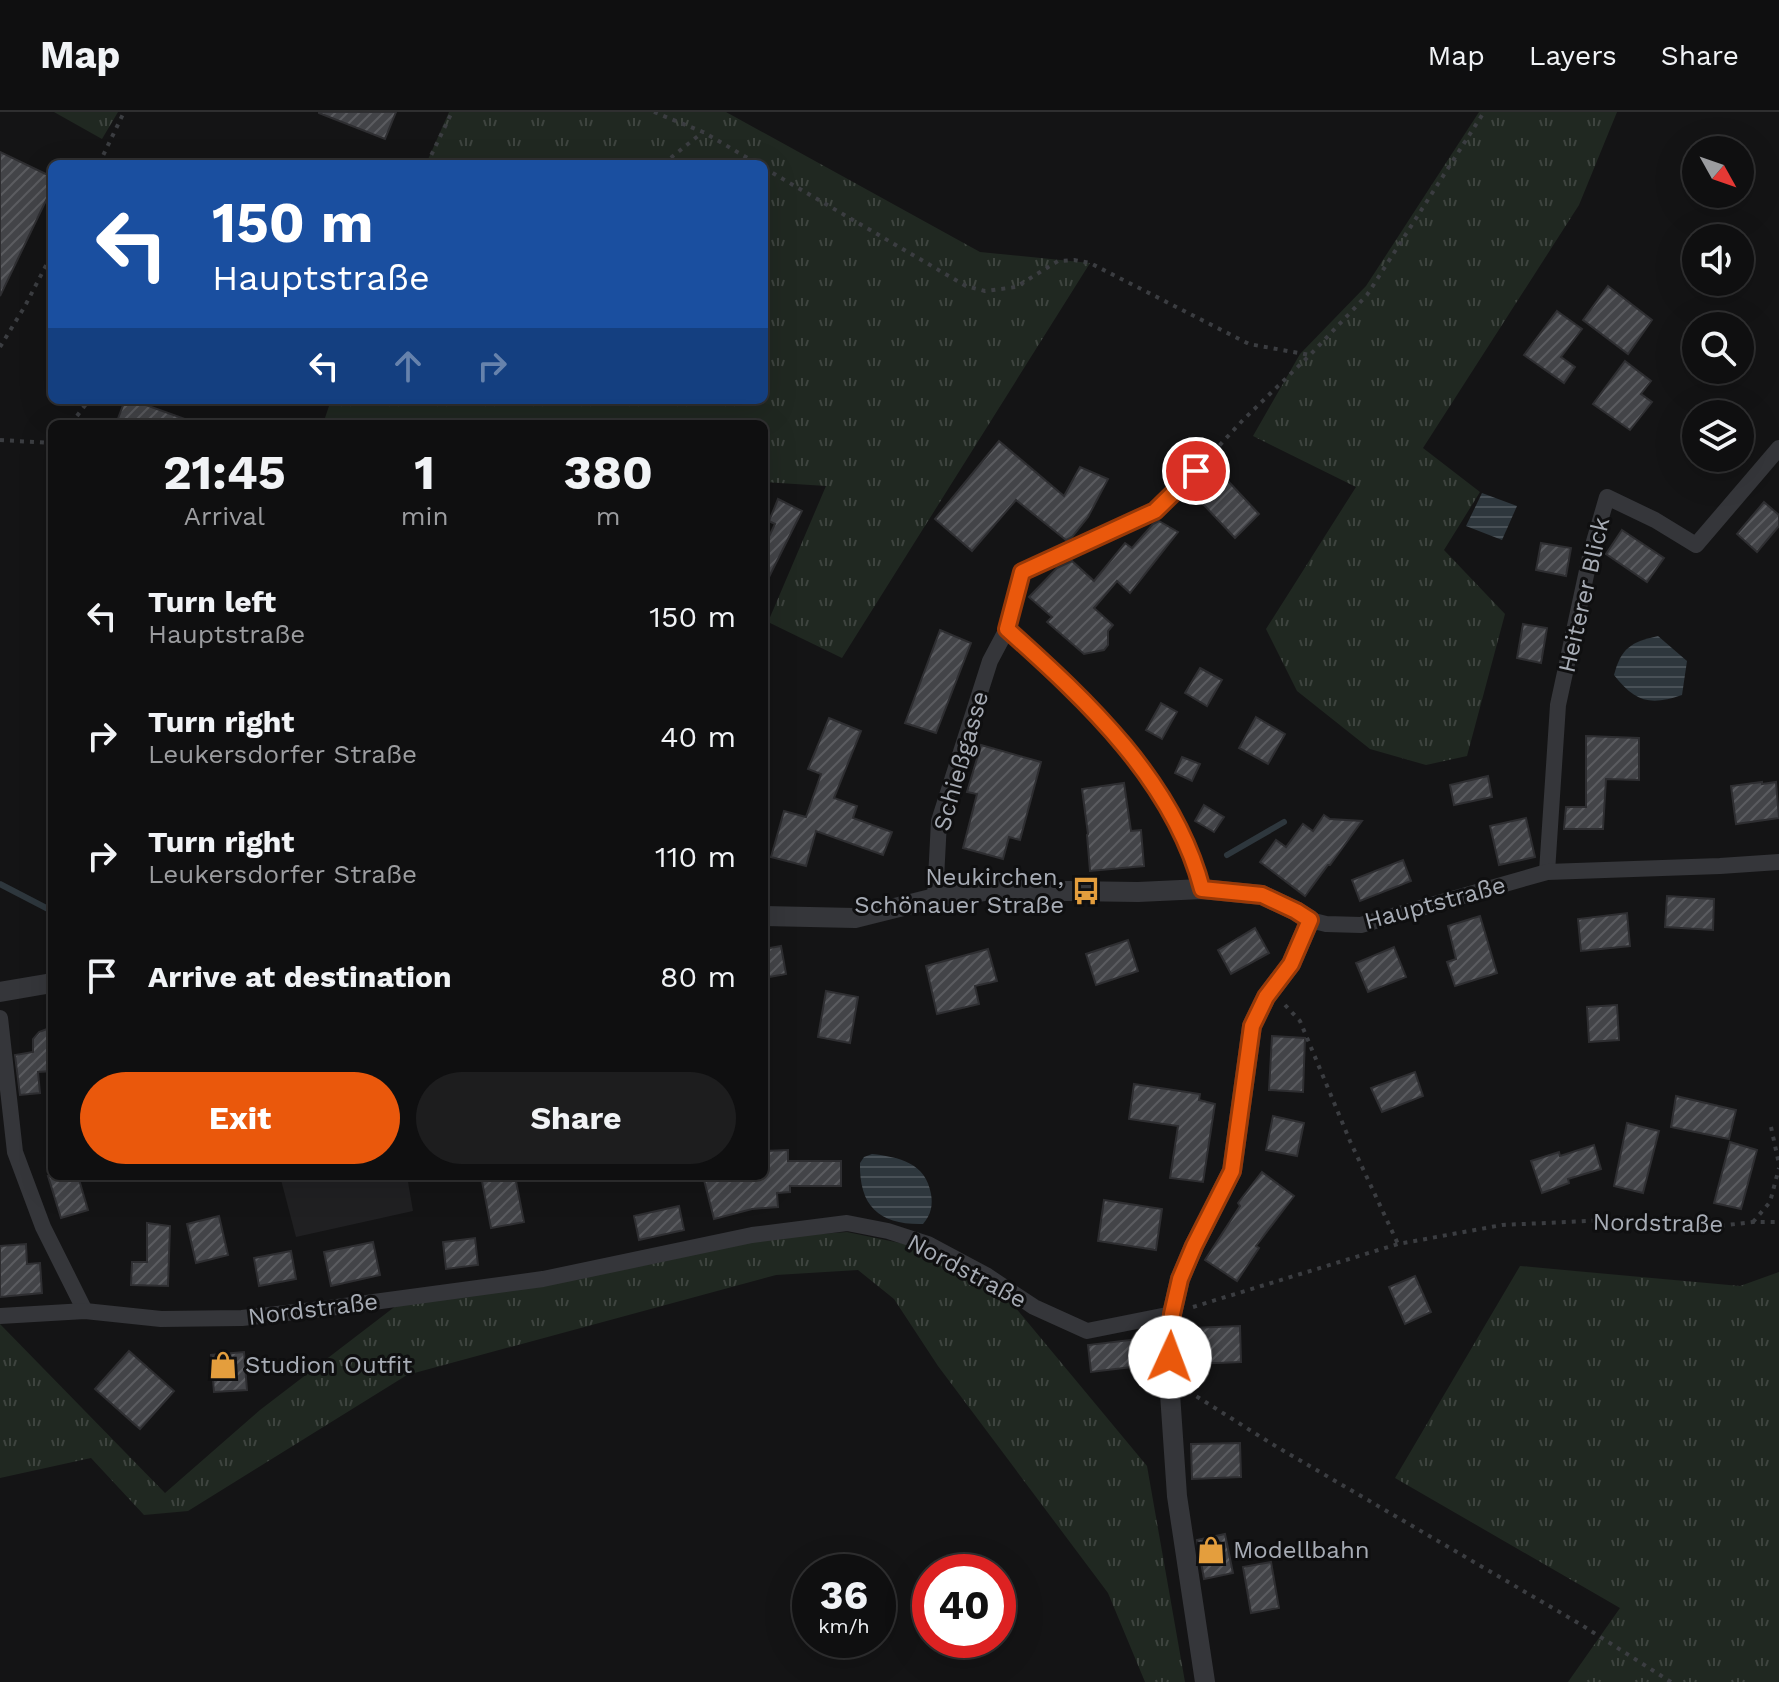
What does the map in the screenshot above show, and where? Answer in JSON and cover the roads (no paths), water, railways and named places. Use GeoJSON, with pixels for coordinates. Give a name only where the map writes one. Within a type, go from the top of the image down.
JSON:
{"type":"FeatureCollection","features":[{"type":"Feature","properties":{"kind":"street","name":"Heiterer Blick"},"geometry":{"type":"LineString","coordinates":[[1547,872],[1558,705],[1591,552],[1607,497],[1655,520],[1696,545],[1779,448]]}},
{"type":"Feature","properties":{"kind":"street","name":"Schießgasse"},"geometry":{"type":"LineString","coordinates":[[935,898],[939,821],[990,661],[1007,629],[1022,572],[1155,511],[1196,471]]}},
{"type":"Feature","properties":{"kind":"street"},"geometry":{"type":"LineString","coordinates":[[1007,629],[1072,688],[1131,754],[1169,808],[1195,862],[1202,889]]}},
{"type":"Feature","properties":{"kind":"street","name":"Hauptstraße"},"geometry":{"type":"LineString","coordinates":[[768,916],[855,918],[935,898],[991,890],[1138,892],[1202,889],[1262,895],[1310,920],[1326,924],[1361,925],[1547,872],[1779,862]]}},
{"type":"Feature","properties":{"kind":"street"},"geometry":{"type":"LineString","coordinates":[[1205,1682],[1177,1496],[1169,1379],[1172,1314],[1180,1279],[1232,1171],[1252,1026],[1271,991],[1291,964],[1310,920]]}},
{"type":"Feature","properties":{"kind":"street"},"geometry":{"type":"LineString","coordinates":[[0,992],[48,984]]}},
{"type":"Feature","properties":{"kind":"street"},"geometry":{"type":"LineString","coordinates":[[0,1018],[15,1152],[43,1227],[85,1311]]}},
{"type":"Feature","properties":{"kind":"street","name":"Nordstraße"},"geometry":{"type":"LineString","coordinates":[[0,1316],[85,1311],[161,1319],[242,1318],[543,1279],[752,1235],[847,1223],[888,1231],[928,1244],[986,1275],[1034,1307],[1087,1331],[1172,1314]]}},
{"type":"Feature","properties":{"kind":"waterway"},"geometry":{"type":"LineString","coordinates":[[1227,855],[1284,822]]}},
{"type":"Feature","properties":{"kind":"waterway"},"geometry":{"type":"LineString","coordinates":[[0,884],[48,909]]}},
{"type":"Feature","properties":{"kind":"place","name":"Neukirchen, Schönauer Straße"},"geometry":{"type":"Point","coordinates":[1086,891]}},
{"type":"Feature","properties":{"kind":"place","name":"Studion Outfit"},"geometry":{"type":"Point","coordinates":[223,1365]}},
{"type":"Feature","properties":{"kind":"place","name":"Modellbahn"},"geometry":{"type":"Point","coordinates":[1211,1550]}}]}
